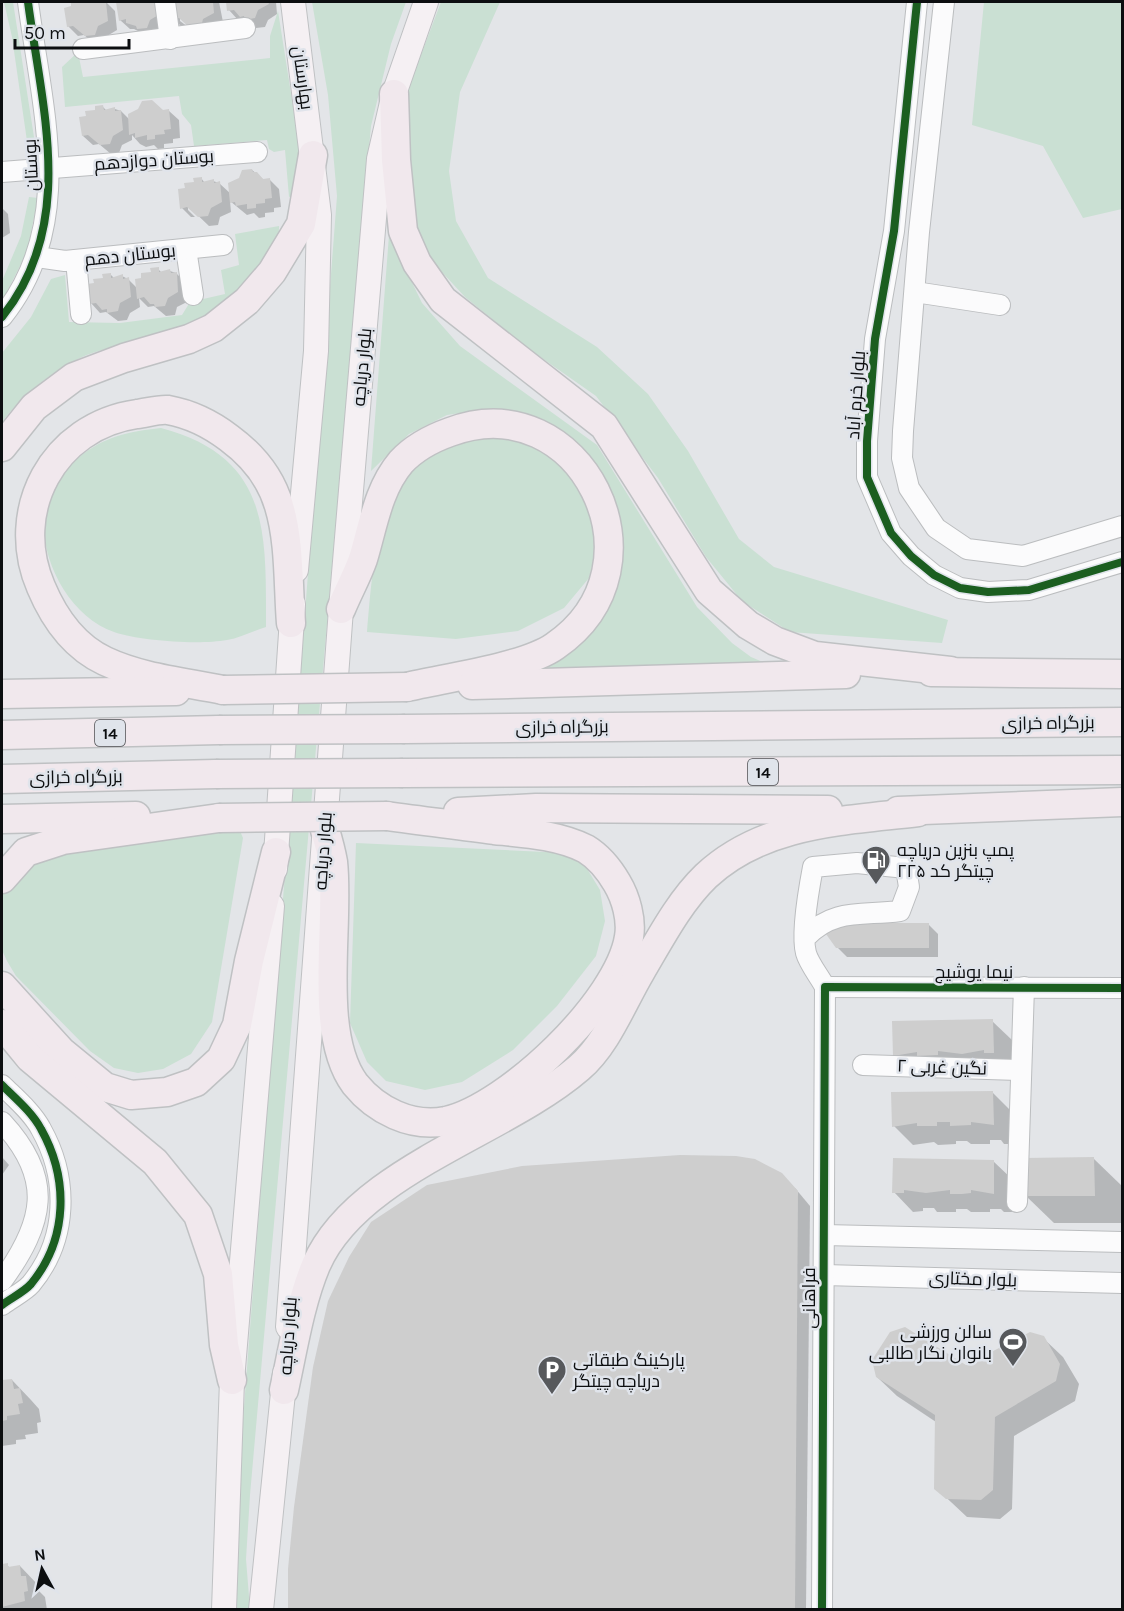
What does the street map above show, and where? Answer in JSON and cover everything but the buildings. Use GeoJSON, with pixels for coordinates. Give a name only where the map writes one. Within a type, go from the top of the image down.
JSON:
{"type":"FeatureCollection","features":[{"type":"Feature","properties":{"kind":"highway"},"geometry":{"type":"LineString","coordinates":[[394,94],[396,160],[403,231],[417,263],[442,300],[604,426],[709,591],[748,625],[775,641],[815,656],[950,671]]}},
{"type":"Feature","properties":{"kind":"highway"},"geometry":{"type":"LineString","coordinates":[[2,447],[34,407],[75,377],[124,358],[189,339],[213,327],[247,301],[272,273],[301,224],[313,154]]}},
{"type":"Feature","properties":{"kind":"highway"},"geometry":{"type":"LineString","coordinates":[[223,690],[154,676],[104,660],[64,631],[34,571],[30,542],[34,503],[48,466],[78,437],[117,417],[167,410],[212,425],[248,452],[266,478],[279,506],[291,623]]}},
{"type":"Feature","properties":{"kind":"highway"},"geometry":{"type":"LineString","coordinates":[[341,609],[362,561],[376,508],[387,484],[401,462],[417,448],[435,437],[457,429],[480,424],[502,424],[528,430],[552,441],[572,456],[592,483],[603,507],[610,533],[610,562],[591,610],[577,629],[554,648],[527,660],[407,687]]}},
{"type":"Feature","properties":{"kind":"highway"},"geometry":{"type":"LineString","coordinates":[[2,694],[407,687],[950,671],[1122,674]]}},
{"type":"Feature","properties":{"kind":"highway","name":"بزرگراه خرازی"},"geometry":{"type":"LineString","coordinates":[[2,735],[219,730],[1122,722]]}},
{"type":"Feature","properties":{"kind":"highway","name":"بزرگراه خرازی"},"geometry":{"type":"LineString","coordinates":[[2,779],[216,774],[1122,770]]}},
{"type":"Feature","properties":{"kind":"highway"},"geometry":{"type":"LineString","coordinates":[[2,819],[103,815],[219,818],[387,816],[536,807],[918,812],[1122,802]]}},
{"type":"Feature","properties":{"kind":"highway"},"geometry":{"type":"LineString","coordinates":[[284,1390],[316,1265],[334,1233],[363,1205],[407,1173],[548,1091],[581,1066],[600,1043],[669,923],[705,877],[737,851],[773,835],[814,824],[918,812]]}},
{"type":"Feature","properties":{"kind":"highway"},"geometry":{"type":"LineString","coordinates":[[325,830],[333,861],[334,1024],[342,1059],[355,1083],[379,1108],[412,1121],[445,1121],[479,1107],[514,1085],[569,1037],[613,981],[622,960],[630,936],[626,897],[608,869],[586,849],[541,835],[387,816]]}},
{"type":"Feature","properties":{"kind":"highway"},"geometry":{"type":"LineString","coordinates":[[2,879],[26,852],[63,840],[219,818]]}},
{"type":"Feature","properties":{"kind":"highway"},"geometry":{"type":"LineString","coordinates":[[2,986],[61,1051],[105,1087],[131,1095],[167,1092],[196,1082],[221,1059],[237,1024],[249,961],[276,852]]}},
{"type":"Feature","properties":{"kind":"highway"},"geometry":{"type":"LineString","coordinates":[[2,1024],[30,1058],[155,1162],[198,1215],[218,1274],[224,1345],[232,1380]]}},
{"type":"Feature","properties":{"kind":"main road","name":"بهارستان"},"geometry":{"type":"LineString","coordinates":[[292,2],[313,154]]}},
{"type":"Feature","properties":{"kind":"main road","name":"بلوار دریاچه"},"geometry":{"type":"LineString","coordinates":[[261,1610],[284,1390],[341,609],[379,159],[394,94],[426,2]]}},
{"type":"Feature","properties":{"kind":"main road"},"geometry":{"type":"LineString","coordinates":[[224,1610],[232,1380],[276,852],[291,623],[316,351],[319,215],[313,154]]}},
{"type":"Feature","properties":{"kind":"street","name":"بوستان"},"geometry":{"type":"LineString","coordinates":[[2,317],[17,298],[37,257],[47,217],[50,167],[27,2]]}},
{"type":"Feature","properties":{"kind":"street"},"geometry":{"type":"LineString","coordinates":[[165,2],[170,39]]}},
{"type":"Feature","properties":{"kind":"street","name":"بلوار خرم آباد"},"geometry":{"type":"LineString","coordinates":[[917,2],[894,231],[875,339],[867,441],[867,477],[891,533],[911,556],[933,575],[960,588],[988,592],[1029,590],[1122,562]]}},
{"type":"Feature","properties":{"kind":"street"},"geometry":{"type":"LineString","coordinates":[[944,2],[920,232],[902,458],[909,488],[936,528],[967,549],[1023,556],[1122,526]]}},
{"type":"Feature","properties":{"kind":"street"},"geometry":{"type":"LineString","coordinates":[[83,49],[246,28]]}},
{"type":"Feature","properties":{"kind":"street","name":"بوستان دوازدهم"},"geometry":{"type":"LineString","coordinates":[[2,172],[257,152]]}},
{"type":"Feature","properties":{"kind":"street"},"geometry":{"type":"LineString","coordinates":[[894,231],[920,232]]}},
{"type":"Feature","properties":{"kind":"street","name":"بوستان دهم"},"geometry":{"type":"LineString","coordinates":[[37,257],[76,260],[223,246]]}},
{"type":"Feature","properties":{"kind":"street"},"geometry":{"type":"LineString","coordinates":[[186,249],[193,295]]}},
{"type":"Feature","properties":{"kind":"street"},"geometry":{"type":"LineString","coordinates":[[76,260],[81,314]]}},
{"type":"Feature","properties":{"kind":"street"},"geometry":{"type":"LineString","coordinates":[[915,292],[1000,305]]}},
{"type":"Feature","properties":{"kind":"street"},"geometry":{"type":"LineString","coordinates":[[806,937],[819,924],[832,917],[900,911],[909,887],[906,868],[857,863],[813,867],[807,900],[806,937],[806,953],[825,987]]}},
{"type":"Feature","properties":{"kind":"street","name":"نیما یوشیج"},"geometry":{"type":"LineString","coordinates":[[825,987],[1122,987]]}},
{"type":"Feature","properties":{"kind":"street","name":"فراهانی"},"geometry":{"type":"LineString","coordinates":[[822,1610],[825,987]]}},
{"type":"Feature","properties":{"kind":"street"},"geometry":{"type":"LineString","coordinates":[[1017,1202],[1024,987]]}},
{"type":"Feature","properties":{"kind":"street","name":"نگین غربی ۲"},"geometry":{"type":"LineString","coordinates":[[863,1065],[1022,1070]]}},
{"type":"Feature","properties":{"kind":"street"},"geometry":{"type":"LineString","coordinates":[[2,1085],[40,1127],[56,1162],[62,1204],[55,1247],[31,1285],[2,1305]]}},
{"type":"Feature","properties":{"kind":"street"},"geometry":{"type":"LineString","coordinates":[[2,1122],[18,1140],[33,1167],[38,1206],[32,1234],[2,1281]]}},
{"type":"Feature","properties":{"kind":"street"},"geometry":{"type":"LineString","coordinates":[[824,1235],[1122,1242]]}},
{"type":"Feature","properties":{"kind":"street","name":"بلوار مختاری"},"geometry":{"type":"LineString","coordinates":[[824,1275],[1122,1283]]}},
{"type":"Feature","properties":{"kind":"green space"},"geometry":{"type":"Polygon","coordinates":[[[4,2],[13,2],[36,150],[29,155],[12,37],[4,2]]]}},
{"type":"Feature","properties":{"kind":"green space"},"geometry":{"type":"Polygon","coordinates":[[[312,2],[406,2],[391,44],[371,126],[250,1495],[246,1559],[250,1609],[237,1610],[236,1511],[337,196],[328,95],[312,2]]]}},
{"type":"Feature","properties":{"kind":"green space"},"geometry":{"type":"Polygon","coordinates":[[[441,2],[500,2],[460,92],[449,171],[456,221],[488,278],[597,347],[648,394],[688,451],[739,539],[774,567],[948,620],[942,643],[790,632],[742,601],[706,557],[658,478],[596,396],[529,349],[465,297],[416,244],[405,97],[441,2]]]}},
{"type":"Feature","properties":{"kind":"green space"},"geometry":{"type":"Polygon","coordinates":[[[984,2],[1122,2],[1122,209],[1083,218],[1043,146],[972,125],[984,2]]]}},
{"type":"Feature","properties":{"kind":"green space"},"geometry":{"type":"Polygon","coordinates":[[[278,11],[299,144],[298,194],[289,197],[285,150],[274,152],[269,149],[267,140],[194,146],[191,125],[182,114],[179,96],[65,107],[62,67],[78,52],[83,77],[270,58],[270,36],[278,11]]]}},
{"type":"Feature","properties":{"kind":"green space"},"geometry":{"type":"Polygon","coordinates":[[[29,197],[38,198],[27,252],[2,302],[2,281],[21,236],[29,197]]]}},
{"type":"Feature","properties":{"kind":"green space"},"geometry":{"type":"Polygon","coordinates":[[[279,226],[274,245],[254,273],[212,312],[175,332],[99,351],[74,361],[35,388],[2,422],[2,353],[31,317],[51,279],[65,275],[69,322],[120,323],[182,315],[190,302],[225,294],[221,270],[239,265],[235,234],[279,226]]]}},
{"type":"Feature","properties":{"kind":"green space"},"geometry":{"type":"Polygon","coordinates":[[[389,235],[422,303],[460,346],[597,445],[697,607],[732,643],[751,657],[789,673],[479,678],[565,649],[618,523],[614,498],[592,459],[556,428],[527,414],[488,409],[447,415],[409,434],[371,471],[389,235]]]}},
{"type":"Feature","properties":{"kind":"green space"},"geometry":{"type":"Polygon","coordinates":[[[161,428],[197,441],[223,458],[242,478],[254,502],[262,529],[266,627],[227,640],[201,642],[139,638],[114,632],[94,621],[76,606],[62,586],[51,564],[45,540],[44,516],[49,493],[60,472],[107,440],[127,433],[161,428]]]}},
{"type":"Feature","properties":{"kind":"green space"},"geometry":{"type":"Polygon","coordinates":[[[494,435],[545,450],[570,474],[591,508],[597,544],[589,578],[564,608],[518,631],[456,639],[367,632],[375,556],[381,528],[390,502],[402,479],[419,460],[440,448],[494,435]]]}},
{"type":"Feature","properties":{"kind":"green space"},"geometry":{"type":"Polygon","coordinates":[[[240,831],[243,838],[212,1022],[191,1054],[163,1069],[138,1073],[114,1068],[90,1051],[16,976],[7,961],[2,950],[2,893],[7,882],[28,860],[167,835],[240,831]]]}},
{"type":"Feature","properties":{"kind":"green space"},"geometry":{"type":"Polygon","coordinates":[[[356,843],[567,853],[586,867],[600,890],[605,921],[596,956],[557,1006],[513,1050],[462,1082],[425,1090],[386,1081],[367,1062],[350,1023],[356,843]]]}},
{"type":"Feature","properties":{"kind":"cycle path"},"geometry":{"type":"LineString","coordinates":[[2,317],[25,281],[40,244],[47,205],[46,124],[28,2]]}},
{"type":"Feature","properties":{"kind":"cycle path"},"geometry":{"type":"LineString","coordinates":[[917,2],[894,231],[875,339],[867,441],[867,477],[891,533],[911,556],[934,575],[960,588],[988,592],[1029,590],[1122,562]]}},
{"type":"Feature","properties":{"kind":"cycle path"},"geometry":{"type":"LineString","coordinates":[[822,1610],[825,987],[1122,988]]}},
{"type":"Feature","properties":{"kind":"cycle path"},"geometry":{"type":"LineString","coordinates":[[2,1085],[33,1117],[41,1129],[50,1148],[60,1188],[58,1228],[52,1248],[31,1284],[2,1305]]}},
{"type":"Feature","properties":{"kind":"place","name":"پمپ بنزین دریاچه چیتگر کد ۲۲۵"},"geometry":{"type":"Point","coordinates":[876,886]}},
{"type":"Feature","properties":{"kind":"place","name":"سالن ورزشی بانوان نگار طالبی"},"geometry":{"type":"Point","coordinates":[1013,1368]}},
{"type":"Feature","properties":{"kind":"place","name":"پارکینگ طبقاتی دریاچه چیتگر"},"geometry":{"type":"Point","coordinates":[552,1396]}}]}
